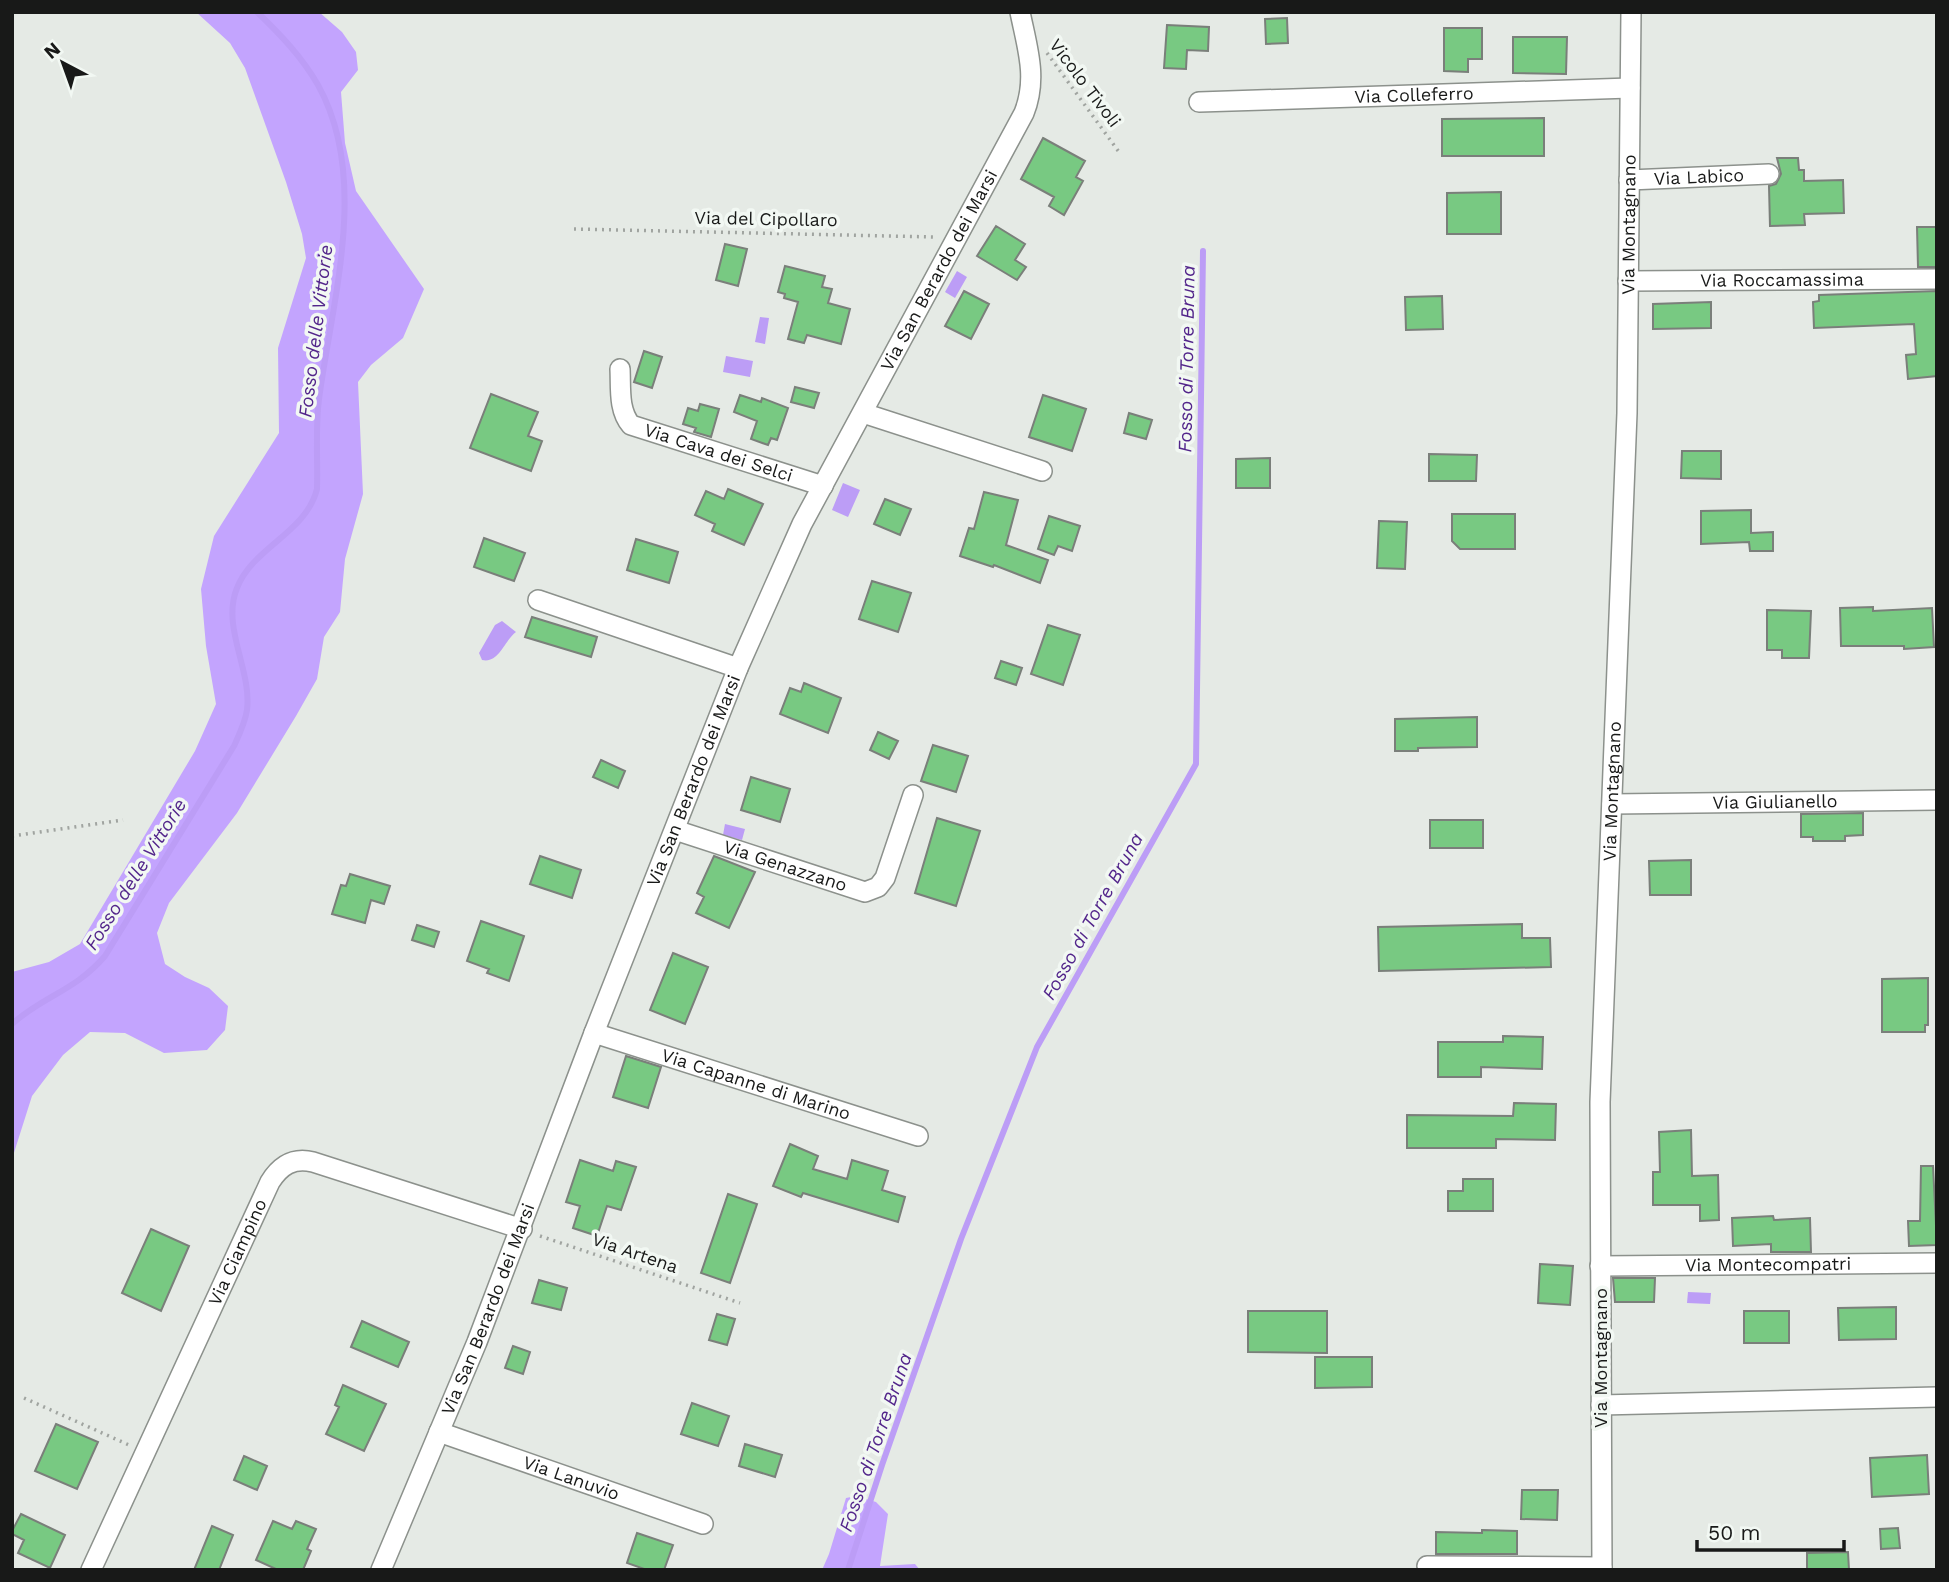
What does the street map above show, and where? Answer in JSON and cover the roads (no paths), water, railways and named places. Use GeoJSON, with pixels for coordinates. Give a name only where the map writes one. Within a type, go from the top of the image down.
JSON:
{"type":"FeatureCollection","features":[{"type":"Feature","properties":{"kind":"street","name":"Via San Berardo dei Marsi"},"geometry":{"type":"LineString","coordinates":[[381,1570],[522,1229],[594,1033],[738,668],[782,565],[1028,103],[1032,75],[1020,12]]}},
{"type":"Feature","properties":{"kind":"street","name":"Via Montagnano"},"geometry":{"type":"LineString","coordinates":[[1602,1568],[1600,1102],[1627,413],[1631,12]]}},
{"type":"Feature","properties":{"kind":"street","name":"Via Colleferro"},"geometry":{"type":"LineString","coordinates":[[1199,102],[1630,88]]}},
{"type":"Feature","properties":{"kind":"street","name":"Via Labico"},"geometry":{"type":"LineString","coordinates":[[1629,180],[1769,174]]}},
{"type":"Feature","properties":{"kind":"street","name":"Via Roccamassima"},"geometry":{"type":"LineString","coordinates":[[1628,281],[1937,279]]}},
{"type":"Feature","properties":{"kind":"street","name":"Via Cava dei Selci"},"geometry":{"type":"LineString","coordinates":[[620,369],[624,413],[631,425],[823,486]]}},
{"type":"Feature","properties":{"kind":"street"},"geometry":{"type":"LineString","coordinates":[[863,413],[1042,471]]}},
{"type":"Feature","properties":{"kind":"street"},"geometry":{"type":"LineString","coordinates":[[538,600],[738,668]]}},
{"type":"Feature","properties":{"kind":"street","name":"Via Genazzano"},"geometry":{"type":"LineString","coordinates":[[675,830],[866,892],[878,887],[885,878],[913,795]]}},
{"type":"Feature","properties":{"kind":"street","name":"Via Giulianello"},"geometry":{"type":"LineString","coordinates":[[1612,804],[1937,800]]}},
{"type":"Feature","properties":{"kind":"street","name":"Via Capanne di Marino"},"geometry":{"type":"LineString","coordinates":[[594,1033],[918,1136]]}},
{"type":"Feature","properties":{"kind":"street","name":"Via Ciampino"},"geometry":{"type":"LineString","coordinates":[[91,1570],[270,1182],[286,1165],[299,1160],[313,1162],[522,1229]]}},
{"type":"Feature","properties":{"kind":"street","name":"Via Montecompatri"},"geometry":{"type":"LineString","coordinates":[[1600,1266],[1937,1263]]}},
{"type":"Feature","properties":{"kind":"street"},"geometry":{"type":"LineString","coordinates":[[1601,1405],[1937,1397]]}},
{"type":"Feature","properties":{"kind":"street","name":"Via Lanuvio"},"geometry":{"type":"LineString","coordinates":[[439,1432],[703,1524]]}},
{"type":"Feature","properties":{"kind":"street"},"geometry":{"type":"LineString","coordinates":[[1427,1566],[1602,1568]]}},
{"type":"Feature","properties":{"kind":"waterway","name":"Fosso delle Vittorie"},"geometry":{"type":"LineString","coordinates":[[12,1024],[35,1006],[71,986],[105,956],[234,746],[247,710],[245,680],[234,633],[233,603],[237,588],[255,561],[302,517],[317,489],[318,410],[343,240],[345,199],[342,160],[334,121],[318,85],[290,46],[257,12]]}},
{"type":"Feature","properties":{"kind":"waterway","name":"Fosso di Torre Bruna"},"geometry":{"type":"LineString","coordinates":[[848,1570],[961,1239],[1037,1047],[1196,764],[1203,251]]}}]}
